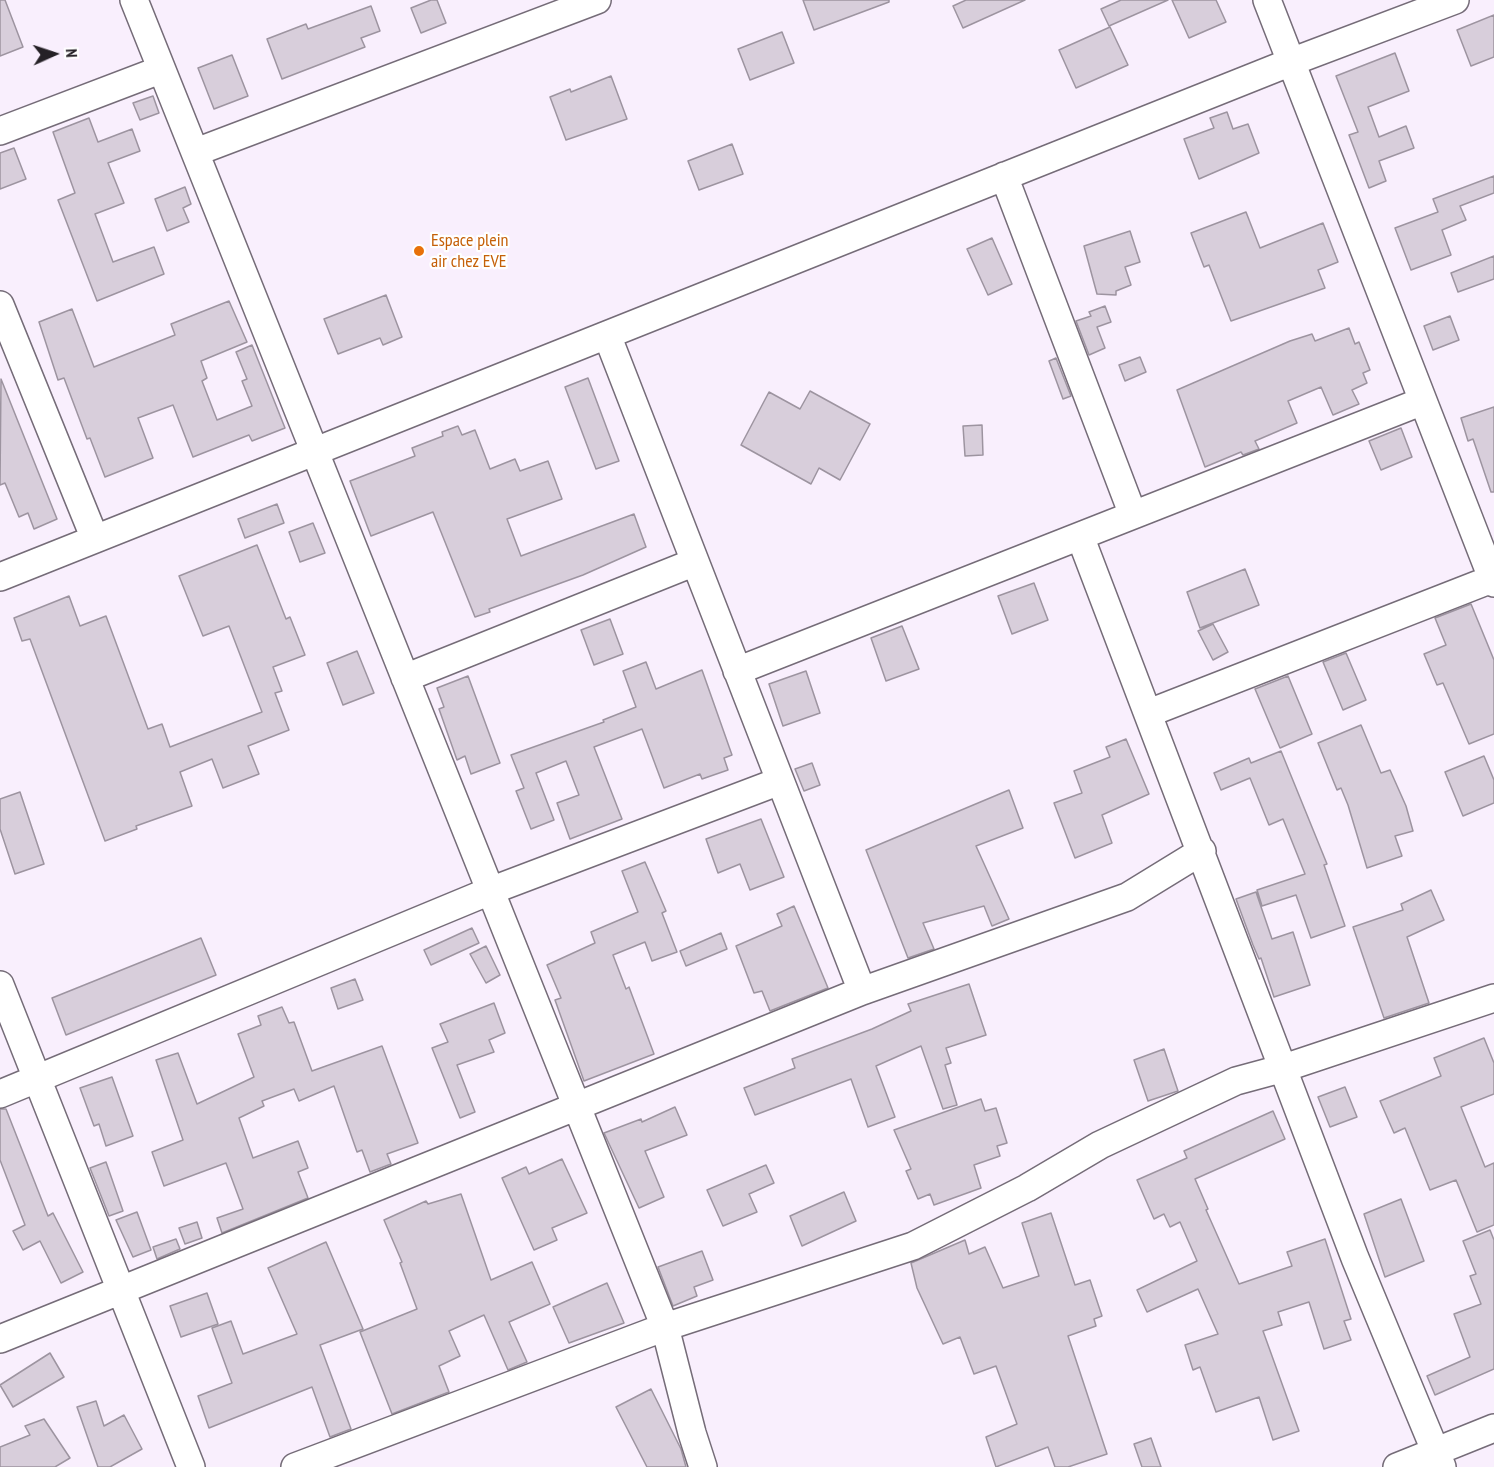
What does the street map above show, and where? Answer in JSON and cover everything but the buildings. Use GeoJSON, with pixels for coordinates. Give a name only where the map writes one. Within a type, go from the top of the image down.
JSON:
{"type":"FeatureCollection","features":[{"type":"Feature","properties":{"kind":"street"},"geometry":{"type":"LineString","coordinates":[[134,0],[160,70],[196,152],[665,1327],[692,1434],[704,1467]]}},
{"type":"Feature","properties":{"kind":"street"},"geometry":{"type":"LineString","coordinates":[[196,152],[597,0]]}},
{"type":"Feature","properties":{"kind":"street"},"geometry":{"type":"LineString","coordinates":[[1149,713],[1493,581],[1267,0]]}},
{"type":"Feature","properties":{"kind":"street"},"geometry":{"type":"LineString","coordinates":[[0,577],[1291,62],[1455,0]]}},
{"type":"Feature","properties":{"kind":"street"},"geometry":{"type":"LineString","coordinates":[[0,131],[160,70]]}},
{"type":"Feature","properties":{"kind":"street"},"geometry":{"type":"LineString","coordinates":[[1004,176],[1133,515]]}},
{"type":"Feature","properties":{"kind":"street"},"geometry":{"type":"LineString","coordinates":[[0,305],[95,539]]}},
{"type":"Feature","properties":{"kind":"street"},"geometry":{"type":"LineString","coordinates":[[607,335],[861,992]]}},
{"type":"Feature","properties":{"kind":"street"},"geometry":{"type":"LineString","coordinates":[[737,671],[1423,402]]}},
{"type":"Feature","properties":{"kind":"street"},"geometry":{"type":"LineString","coordinates":[[1080,536],[1202,851],[1355,1258],[1439,1459]]}},
{"type":"Feature","properties":{"kind":"street"},"geometry":{"type":"LineString","coordinates":[[405,678],[695,562]]}},
{"type":"Feature","properties":{"kind":"street"},"geometry":{"type":"LineString","coordinates":[[0,1094],[490,891],[780,781]]}},
{"type":"Feature","properties":{"kind":"street"},"geometry":{"type":"LineString","coordinates":[[0,1339],[861,992],[1127,897],[1202,851]]}},
{"type":"Feature","properties":{"kind":"street"},"geometry":{"type":"LineString","coordinates":[[0,985],[191,1467]]}},
{"type":"Feature","properties":{"kind":"street"},"geometry":{"type":"LineString","coordinates":[[295,1467],[665,1327],[913,1246],[1027,1188],[1100,1145],[1236,1081],[1284,1068],[1494,998]]}},
{"type":"Feature","properties":{"kind":"street"},"geometry":{"type":"LineString","coordinates":[[1397,1467],[1439,1459],[1494,1428]]}},
{"type":"Feature","properties":{"kind":"place","name":"Espace plein air chez EVE"},"geometry":{"type":"Point","coordinates":[419,251]}}]}
